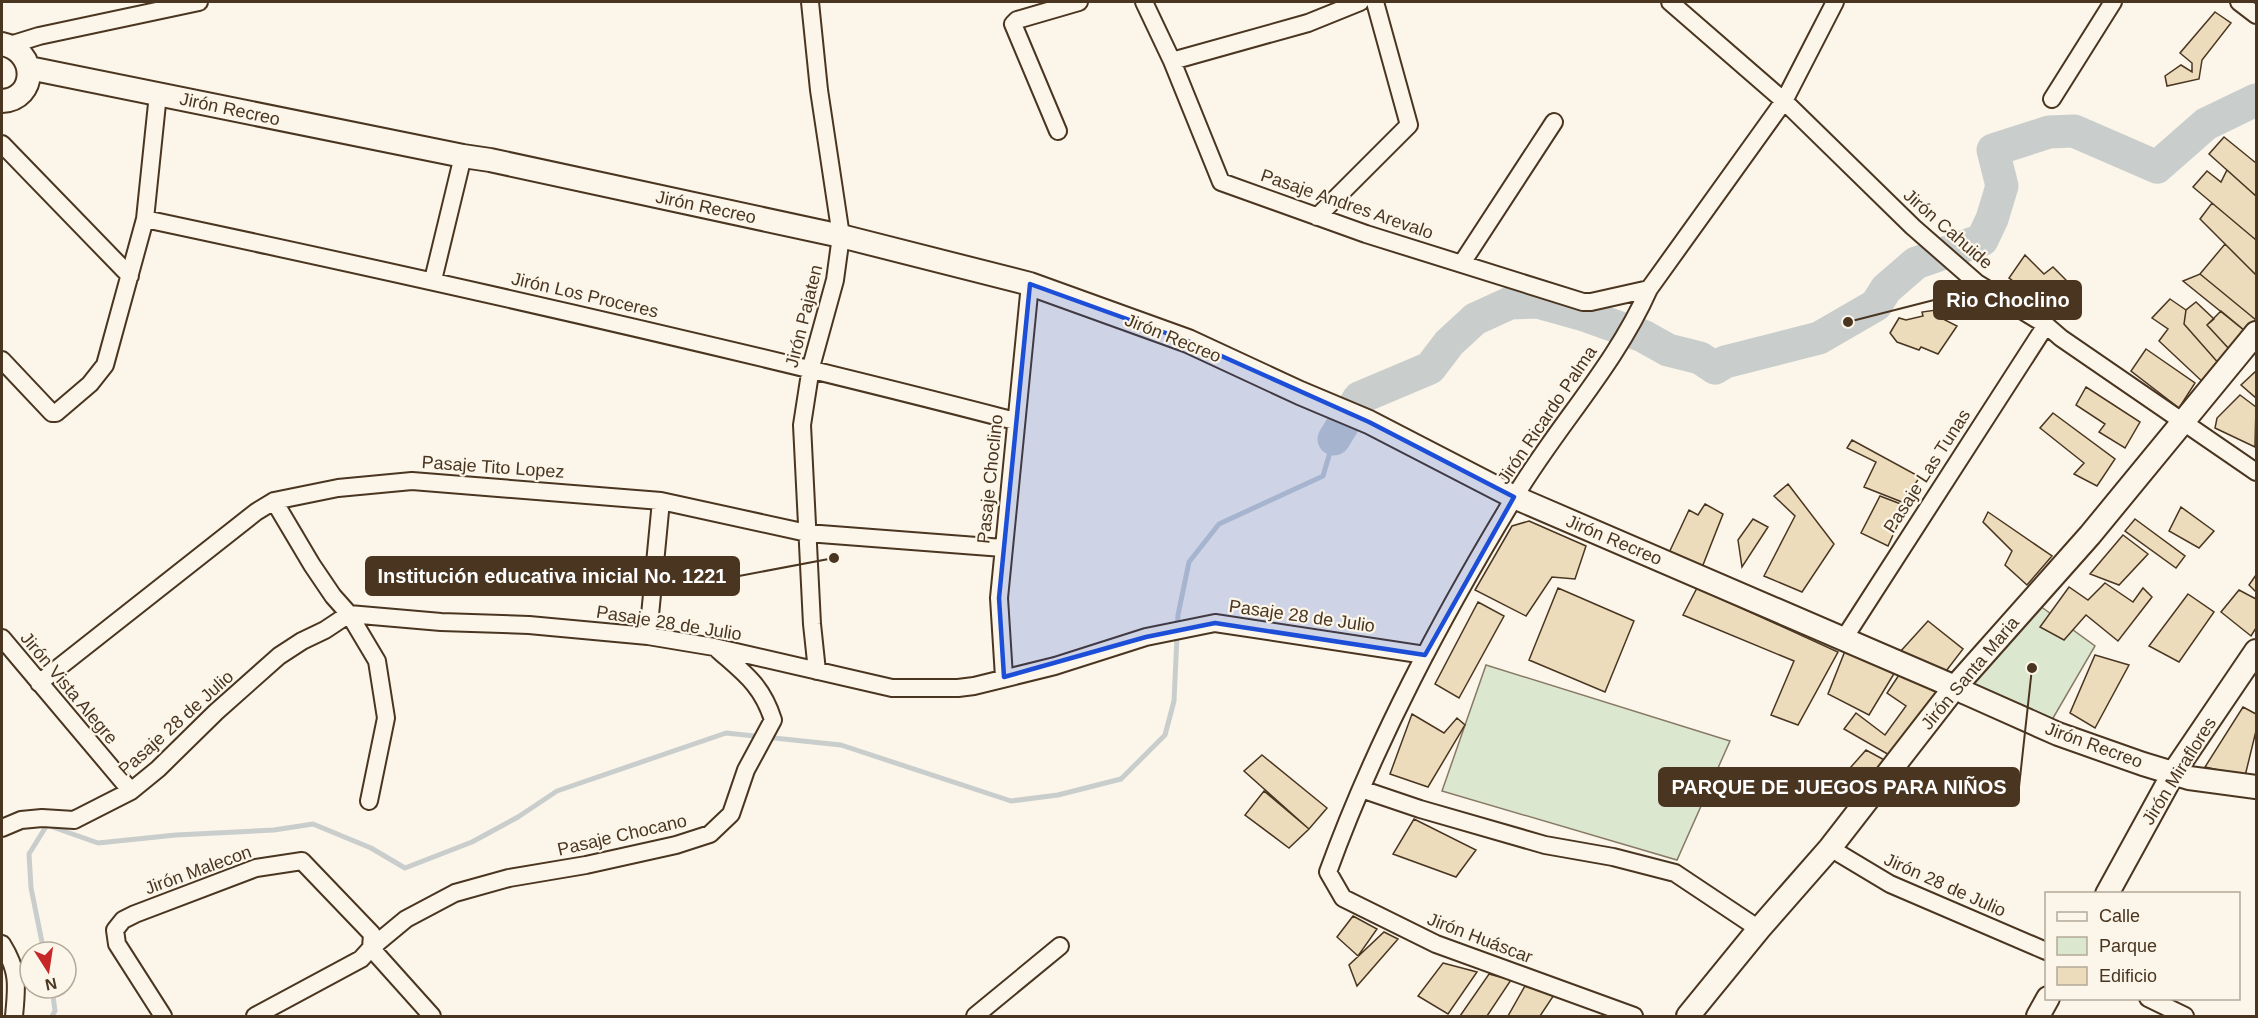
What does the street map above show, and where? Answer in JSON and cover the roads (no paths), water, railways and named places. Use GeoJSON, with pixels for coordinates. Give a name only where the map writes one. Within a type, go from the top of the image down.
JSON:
{"type":"FeatureCollection","features":[{"type":"Feature","properties":{"kind":"main road"},"geometry":{"type":"LineString","coordinates":[[2,101],[9,101],[20,94],[28,82],[29,68],[26,59],[19,51],[6,45]]}},
{"type":"Feature","properties":{"kind":"main road","name":"Jirón Recreo"},"geometry":{"type":"LineString","coordinates":[[29,68],[490,160],[841,236],[1030,284],[1188,341],[1369,422],[1515,497],[1955,687],[2058,734],[2189,778],[2256,788]]}},
{"type":"Feature","properties":{"kind":"main road","name":"Jirón Santa Maria"},"geometry":{"type":"LineString","coordinates":[[1688,1017],[1759,929],[1830,848],[1955,687],[2090,535],[2256,333]]}},
{"type":"Feature","properties":{"kind":"main road","name":"Jirón Miraflores"},"geometry":{"type":"LineString","coordinates":[[2108,892],[2174,772],[2256,651]]}},
{"type":"Feature","properties":{"kind":"main road"},"geometry":{"type":"LineString","coordinates":[[2038,1017],[2047,1000]]}},
{"type":"Feature","properties":{"kind":"street"},"geometry":{"type":"LineString","coordinates":[[6,45],[198,2]]}},
{"type":"Feature","properties":{"kind":"street","name":"Jirón Pajaten"},"geometry":{"type":"LineString","coordinates":[[810,2],[819,90],[841,236],[835,280],[811,368],[802,425],[812,624],[817,671]]}},
{"type":"Feature","properties":{"kind":"street"},"geometry":{"type":"LineString","coordinates":[[1058,131],[1013,24],[1017,20],[1079,2]]}},
{"type":"Feature","properties":{"kind":"street","name":"Pasaje Andres Arevalo"},"geometry":{"type":"LineString","coordinates":[[1144,2],[1172,60],[1221,182],[1366,234],[1587,302],[1649,289]]}},
{"type":"Feature","properties":{"kind":"street"},"geometry":{"type":"LineString","coordinates":[[1172,60],[1308,23],[1360,2]]}},
{"type":"Feature","properties":{"kind":"street"},"geometry":{"type":"LineString","coordinates":[[1317,217],[1409,125],[1375,2]]}},
{"type":"Feature","properties":{"kind":"street","name":"Jirón Cahuide"},"geometry":{"type":"LineString","coordinates":[[1670,2],[1784,101],[1913,227],[1977,283],[2046,325],[2061,338],[2256,472]]}},
{"type":"Feature","properties":{"kind":"street","name":"Jirón Ricardo Palma"},"geometry":{"type":"LineString","coordinates":[[1328,872],[1343,829],[1425,655],[1515,497],[1617,348],[1649,289],[1784,101],[1835,2]]}},
{"type":"Feature","properties":{"kind":"street"},"geometry":{"type":"LineString","coordinates":[[2052,99],[2113,2]]}},
{"type":"Feature","properties":{"kind":"street"},"geometry":{"type":"LineString","coordinates":[[2239,2],[2256,15]]}},
{"type":"Feature","properties":{"kind":"street"},"geometry":{"type":"LineString","coordinates":[[2,360],[52,413],[56,413],[90,384],[105,365],[145,219],[158,94]]}},
{"type":"Feature","properties":{"kind":"street"},"geometry":{"type":"LineString","coordinates":[[1462,263],[1554,122]]}},
{"type":"Feature","properties":{"kind":"street"},"geometry":{"type":"LineString","coordinates":[[2,144],[130,276]]}},
{"type":"Feature","properties":{"kind":"street"},"geometry":{"type":"LineString","coordinates":[[433,280],[463,156]]}},
{"type":"Feature","properties":{"kind":"street","name":"Jirón Los Proceres"},"geometry":{"type":"LineString","coordinates":[[145,219],[433,280],[811,368],[1015,420]]}},
{"type":"Feature","properties":{"kind":"street","name":"Pasaje Choclino"},"geometry":{"type":"LineString","coordinates":[[1004,677],[999,598],[1030,284]]}},
{"type":"Feature","properties":{"kind":"street","name":"Pasaje Las Tunas"},"geometry":{"type":"LineString","coordinates":[[1843,640],[2046,325]]}},
{"type":"Feature","properties":{"kind":"street","name":"Pasaje Tito Lopez"},"geometry":{"type":"LineString","coordinates":[[39,683],[193,560],[274,501],[338,488],[412,481],[661,501],[807,533],[1003,548]]}},
{"type":"Feature","properties":{"kind":"street"},"geometry":{"type":"LineString","coordinates":[[274,501],[322,581],[349,614],[376,661],[386,718],[369,801]]}},
{"type":"Feature","properties":{"kind":"street"},"geometry":{"type":"LineString","coordinates":[[648,636],[661,501]]}},
{"type":"Feature","properties":{"kind":"street","name":"Pasaje 28 de Julio"},"geometry":{"type":"LineString","coordinates":[[2,828],[21,820],[42,818],[74,820],[130,791],[158,769],[216,712],[279,656],[349,614],[441,622],[529,625],[648,636],[714,647],[892,688],[909,689],[958,688],[1055,666],[1146,637],[1215,623],[1425,655]]}},
{"type":"Feature","properties":{"kind":"street","name":"Jirón Vista Alegre"},"geometry":{"type":"LineString","coordinates":[[2,638],[130,791]]}},
{"type":"Feature","properties":{"kind":"street","name":"Pasaje Chocano"},"geometry":{"type":"LineString","coordinates":[[255,1017],[361,959],[406,919],[455,893],[509,878],[586,865],[676,845],[710,834],[731,814],[746,770],[773,720],[766,699],[751,680],[714,647]]}},
{"type":"Feature","properties":{"kind":"street"},"geometry":{"type":"LineString","coordinates":[[1361,789],[1420,809],[1545,845],[1613,857],[1676,873],[1759,929]]}},
{"type":"Feature","properties":{"kind":"street","name":"Jirón 28 de Julio"},"geometry":{"type":"LineString","coordinates":[[1830,848],[1890,884],[2045,951]]}},
{"type":"Feature","properties":{"kind":"street","name":"Jirón Malecon"},"geometry":{"type":"LineString","coordinates":[[163,1017],[117,944],[115,930],[123,920],[135,914],[256,868],[302,861],[372,934],[371,948]]}},
{"type":"Feature","properties":{"kind":"street","name":"Jirón Huáscar"},"geometry":{"type":"LineString","coordinates":[[1328,872],[1343,898],[1436,944],[1634,1017]]}},
{"type":"Feature","properties":{"kind":"street"},"geometry":{"type":"LineString","coordinates":[[2,944],[12,960],[16,978],[14,1017]]}},
{"type":"Feature","properties":{"kind":"street"},"geometry":{"type":"LineString","coordinates":[[975,1017],[1060,946]]}},
{"type":"Feature","properties":{"kind":"street"},"geometry":{"type":"LineString","coordinates":[[371,948],[432,1017]]}},
{"type":"Feature","properties":{"kind":"street"},"geometry":{"type":"LineString","coordinates":[[2150,1000],[2185,1017]]}},
{"type":"Feature","properties":{"kind":"street"},"geometry":{"type":"LineString","coordinates":[[2,1011],[4,1017]]}},
{"type":"Feature","properties":{"kind":"waterway"},"geometry":{"type":"LineString","coordinates":[[1334,439],[1359,398],[1430,368],[1449,343],[1475,319],[1510,303],[1538,302],[1581,314],[1643,336],[1668,350],[1700,358],[1715,368],[1725,362],[1819,338],[1876,305],[1886,289],[1916,263],[1982,240],[1992,219],[2002,186],[1993,150],[2049,132],[2074,131],[2157,167],[2206,124],[2256,100]]}},
{"type":"Feature","properties":{"kind":"waterway"},"geometry":{"type":"LineString","coordinates":[[42,940],[31,888],[29,854],[47,825],[98,843],[176,835],[274,830],[313,824],[371,848],[405,868],[472,842],[518,817],[557,791],[726,733],[841,745],[1011,801],[1058,795],[1121,779],[1165,735],[1174,701],[1178,615],[1189,562],[1219,524],[1323,476],[1334,439]]}},
{"type":"Feature","properties":{"kind":"waterway"},"geometry":{"type":"LineString","coordinates":[[52,1016],[55,1011],[54,1000]]}},
{"type":"Feature","properties":{"kind":"place","name":"Rio Choclino"},"geometry":{"type":"Point","coordinates":[1848,322]}},
{"type":"Feature","properties":{"kind":"place","name":"Institución educativa inicial No. 1221"},"geometry":{"type":"Point","coordinates":[834,558]}},
{"type":"Feature","properties":{"kind":"place","name":"PARQUE DE JUEGOS PARA NIÑOS"},"geometry":{"type":"Point","coordinates":[2032,668]}}]}
